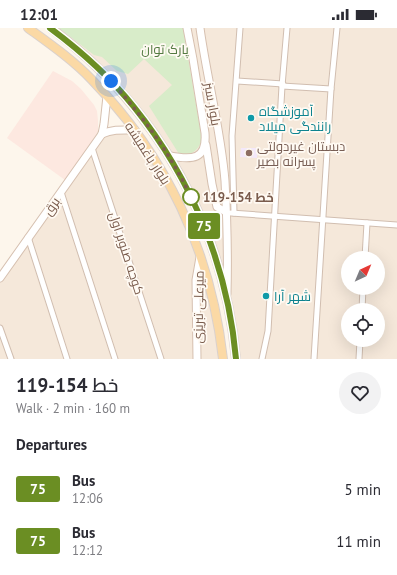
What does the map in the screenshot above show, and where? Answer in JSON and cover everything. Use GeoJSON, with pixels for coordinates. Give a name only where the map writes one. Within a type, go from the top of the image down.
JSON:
{"type":"FeatureCollection","features":[{"type":"Feature","properties":{"kind":"main road","name":"بلوار باغمیشه"},"geometry":{"type":"LineString","coordinates":[[28,28],[65,56],[91,79],[120,110],[135,130],[168,182],[186,218],[200,254],[213,298],[223,359]]}},
{"type":"Feature","properties":{"kind":"main road","name":"بلوار باغمیشه"},"geometry":{"type":"LineString","coordinates":[[50,28],[74,46],[111,81],[134,106],[170,156],[185,184],[203,224],[216,259],[227,296],[234,334],[236,359]]}},
{"type":"Feature","properties":{"kind":"main road"},"geometry":{"type":"LineString","coordinates":[[187,28],[212,184],[218,207],[230,212]]}},
{"type":"Feature","properties":{"kind":"main road","name":"بلوار سبز"},"geometry":{"type":"LineString","coordinates":[[200,28],[230,212],[227,296]]}},
{"type":"Feature","properties":{"kind":"main road"},"geometry":{"type":"LineString","coordinates":[[102,134],[106,96]]}},
{"type":"Feature","properties":{"kind":"main road"},"geometry":{"type":"LineString","coordinates":[[102,134],[109,131],[135,130]]}},
{"type":"Feature","properties":{"kind":"main road","name":"برق"},"geometry":{"type":"LineString","coordinates":[[0,278],[102,134]]}},
{"type":"Feature","properties":{"kind":"main road"},"geometry":{"type":"LineString","coordinates":[[170,156],[186,159],[194,158],[201,153],[206,145]]}},
{"type":"Feature","properties":{"kind":"main road","name":"میرعلی تبریزی"},"geometry":{"type":"LineString","coordinates":[[197,359],[196,280],[200,254]]}},
{"type":"Feature","properties":{"kind":"street"},"geometry":{"type":"LineString","coordinates":[[240,28],[232,136],[230,212],[397,226]]}},
{"type":"Feature","properties":{"kind":"street"},"geometry":{"type":"LineString","coordinates":[[262,359],[268,331],[287,28]]}},
{"type":"Feature","properties":{"kind":"street"},"geometry":{"type":"LineString","coordinates":[[314,359],[331,89],[338,28]]}},
{"type":"Feature","properties":{"kind":"street"},"geometry":{"type":"LineString","coordinates":[[236,81],[331,89]]}},
{"type":"Feature","properties":{"kind":"street"},"geometry":{"type":"LineString","coordinates":[[219,138],[227,142],[232,136]]}},
{"type":"Feature","properties":{"kind":"street","name":"کوچه صنوبر اول"},"geometry":{"type":"LineString","coordinates":[[92,148],[161,359]]}},
{"type":"Feature","properties":{"kind":"street"},"geometry":{"type":"LineString","coordinates":[[62,192],[115,359]]}},
{"type":"Feature","properties":{"kind":"street"},"geometry":{"type":"LineString","coordinates":[[365,251],[367,223]]}},
{"type":"Feature","properties":{"kind":"street"},"geometry":{"type":"LineString","coordinates":[[28,237],[68,359]]}},
{"type":"Feature","properties":{"kind":"street"},"geometry":{"type":"LineString","coordinates":[[0,328],[11,359]]}},
{"type":"Feature","properties":{"kind":"street"},"geometry":{"type":"LineString","coordinates":[[359,359],[360,347]]}},
{"type":"Feature","properties":{"kind":"shaded area"},"geometry":{"type":"Polygon","coordinates":[[[50,28],[397,28],[397,359],[235,359],[230,312],[207,235],[172,159],[142,116],[50,28]]]}},
{"type":"Feature","properties":{"kind":"shaded area"},"geometry":{"type":"Polygon","coordinates":[[[53,71],[72,81],[81,89],[97,111],[98,130],[94,139],[65,180],[7,138],[53,71]]]}},
{"type":"Feature","properties":{"kind":"shaded area"},"geometry":{"type":"Polygon","coordinates":[[[98,130],[136,134],[174,195],[200,254],[222,359],[0,359],[0,272],[90,145],[98,130]]]}},
{"type":"Feature","properties":{"kind":"shaded area","name":"دبستان غیردولتی پسرانه بصیر"},"geometry":{"type":"Polygon","coordinates":[[[241,148],[258,148],[257,158],[240,157],[241,148]]]}},
{"type":"Feature","properties":{"kind":"green space","name":"پارک توان"},"geometry":{"type":"Polygon","coordinates":[[[59,28],[183,28],[202,140],[197,149],[187,155],[183,156],[179,154],[149,106],[172,85],[144,59],[128,74],[117,71],[102,57],[94,55],[59,28]]]}},
{"type":"Feature","properties":{"kind":"bus line","name":"75"},"geometry":{"type":"LineString","coordinates":[[50,28],[74,46],[111,81],[134,106],[170,156],[185,184],[203,224],[216,259],[227,296],[234,334],[236,359]]}},
{"type":"Feature","properties":{"kind":"place","name":"آموزشگاه رانندگی میلاد"},"geometry":{"type":"Point","coordinates":[251,118]}},
{"type":"Feature","properties":{"kind":"place","name":"دبستان غیردولتی پسرانه بصیر"},"geometry":{"type":"Point","coordinates":[249,153]}},
{"type":"Feature","properties":{"kind":"place","name":"خط 154-119"},"geometry":{"type":"Point","coordinates":[191,197]}},
{"type":"Feature","properties":{"kind":"place","name":"شهر آرا"},"geometry":{"type":"Point","coordinates":[266,296]}},
{"type":"Feature","properties":{"kind":"route"},"geometry":{"type":"LineString","coordinates":[[111,81],[134,106],[155,134],[170,156],[191,197]]}}]}
